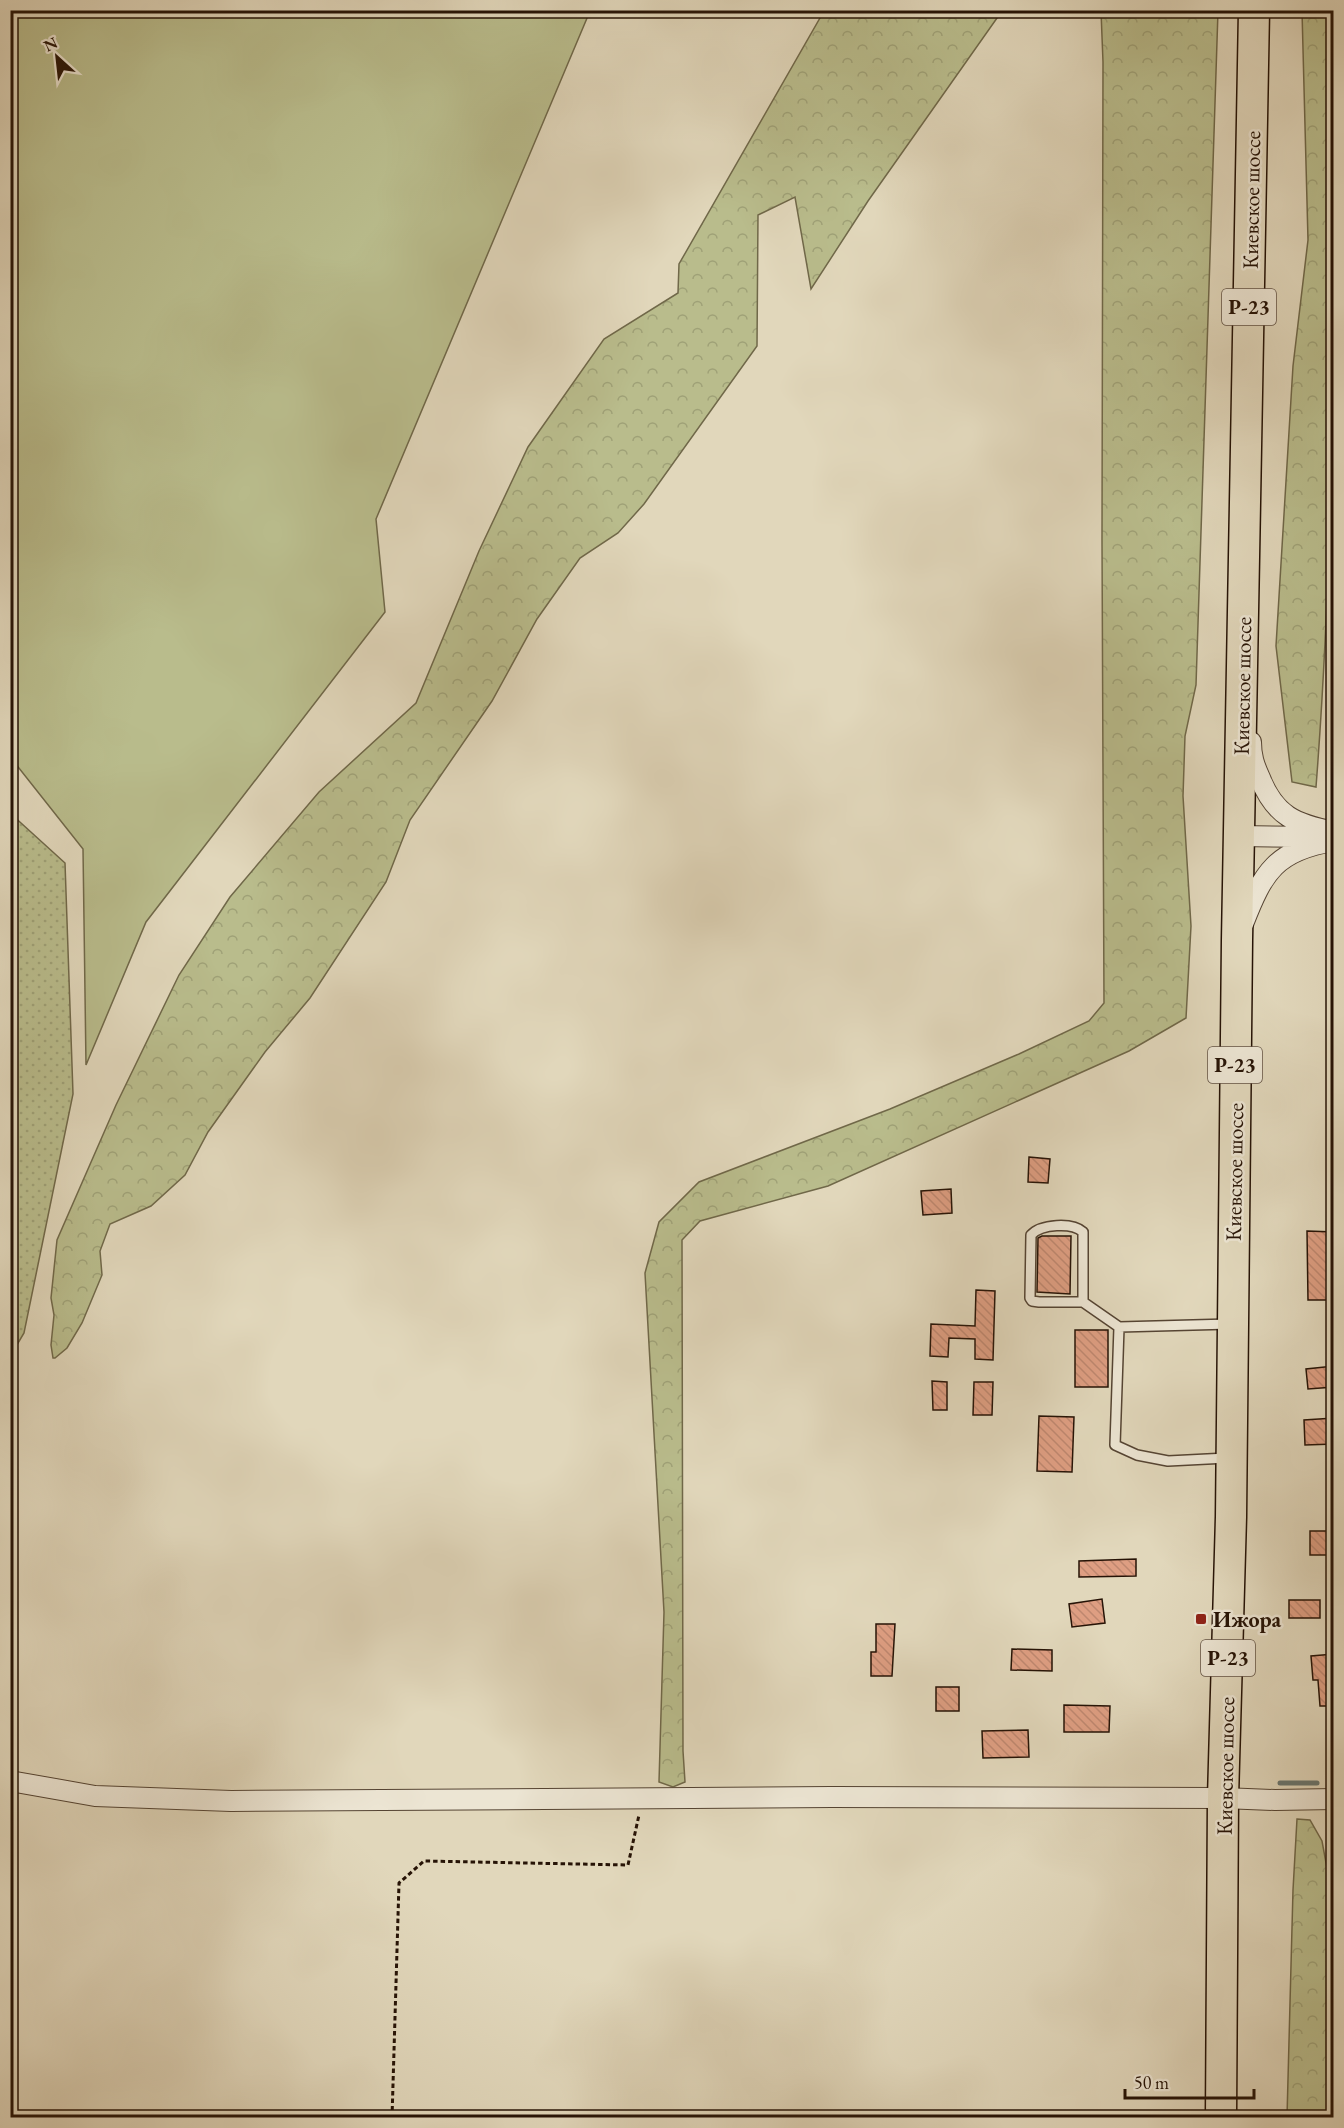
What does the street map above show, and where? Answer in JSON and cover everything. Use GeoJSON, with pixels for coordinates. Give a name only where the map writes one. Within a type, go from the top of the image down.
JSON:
{"type":"FeatureCollection","features":[{"type":"Feature","properties":{"kind":"main road","name":"Киевское шоссе"},"geometry":{"type":"LineString","coordinates":[[1221,2118],[1223,1798],[1231,1458],[1237,940],[1254,10]]}},
{"type":"Feature","properties":{"kind":"street"},"geometry":{"type":"LineString","coordinates":[[1244,594],[1253,653],[1251,756],[1267,795],[1282,813],[1334,837]]}},
{"type":"Feature","properties":{"kind":"street"},"geometry":{"type":"LineString","coordinates":[[1239,836],[1334,837]]}},
{"type":"Feature","properties":{"kind":"street"},"geometry":{"type":"LineString","coordinates":[[1237,940],[1252,900],[1267,873],[1276,863],[1292,852],[1334,837]]}},
{"type":"Feature","properties":{"kind":"street"},"geometry":{"type":"LineString","coordinates":[[10,1780],[96,1796],[231,1801],[643,1798],[1334,1799]]}},
{"type":"Feature","properties":{"kind":"lane"},"geometry":{"type":"LineString","coordinates":[[1083,1302],[1083,1232],[1078,1228],[1057,1226],[1035,1230],[1031,1235],[1030,1298],[1032,1301],[1083,1302],[1119,1327],[1232,1324]]}},
{"type":"Feature","properties":{"kind":"lane"},"geometry":{"type":"LineString","coordinates":[[1119,1327],[1115,1445],[1137,1455],[1168,1461],[1231,1458]]}},
{"type":"Feature","properties":{"kind":"path"},"geometry":{"type":"LineString","coordinates":[[392,2118],[399,1883],[424,1861],[628,1865],[643,1798]]}},
{"type":"Feature","properties":{"kind":"green space"},"geometry":{"type":"Polygon","coordinates":[[[11,10],[590,11],[376,519],[385,612],[146,922],[86,1065],[83,849],[11,758],[11,10]]]}},
{"type":"Feature","properties":{"kind":"green space"},"geometry":{"type":"Polygon","coordinates":[[[824,11],[1002,11],[868,201],[811,289],[795,197],[758,215],[757,346],[644,504],[618,533],[580,558],[537,619],[492,701],[410,820],[386,882],[310,998],[265,1052],[208,1132],[185,1175],[151,1206],[110,1224],[100,1251],[102,1275],[82,1323],[67,1348],[53,1358],[51,1345],[54,1315],[51,1298],[57,1240],[116,1105],[179,975],[230,897],[319,792],[416,703],[479,551],[528,447],[604,339],[678,293],[679,264],[824,11]]]}},
{"type":"Feature","properties":{"kind":"green space"},"geometry":{"type":"Polygon","coordinates":[[[1101,11],[1218,11],[1196,685],[1185,736],[1183,796],[1191,926],[1186,1018],[1129,1051],[828,1186],[700,1221],[682,1240],[683,1751],[685,1782],[673,1787],[659,1782],[664,1612],[645,1273],[659,1222],[699,1182],[890,1109],[1019,1054],[1089,1021],[1104,1003],[1103,62],[1101,11]]]}},
{"type":"Feature","properties":{"kind":"green space"},"geometry":{"type":"Polygon","coordinates":[[[1302,11],[1334,11],[1334,302],[1330,496],[1323,690],[1316,787],[1292,782],[1276,646],[1293,366],[1308,240],[1302,11]]]}},
{"type":"Feature","properties":{"kind":"green space"},"geometry":{"type":"Polygon","coordinates":[[[10,813],[65,863],[73,1094],[24,1333],[11,1355],[10,813]]]}},
{"type":"Feature","properties":{"kind":"green space"},"geometry":{"type":"Polygon","coordinates":[[[1297,1819],[1310,1820],[1322,1841],[1329,1879],[1333,1917],[1333,2117],[1287,2117],[1297,1819]]]}},
{"type":"Feature","properties":{"kind":"building"},"geometry":{"type":"Polygon","coordinates":[[[1029,1157],[1050,1159],[1048,1183],[1028,1182],[1029,1157]]]}},
{"type":"Feature","properties":{"kind":"building"},"geometry":{"type":"Polygon","coordinates":[[[951,1189],[952,1213],[923,1215],[921,1191],[951,1189]]]}},
{"type":"Feature","properties":{"kind":"building"},"geometry":{"type":"Polygon","coordinates":[[[1307,1231],[1334,1232],[1334,1300],[1308,1300],[1307,1231]]]}},
{"type":"Feature","properties":{"kind":"building"},"geometry":{"type":"Polygon","coordinates":[[[1071,1236],[1070,1294],[1037,1292],[1038,1238],[1071,1236]]]}},
{"type":"Feature","properties":{"kind":"building"},"geometry":{"type":"Polygon","coordinates":[[[976,1290],[995,1291],[993,1360],[975,1359],[975,1339],[949,1338],[948,1357],[930,1356],[931,1324],[975,1326],[976,1290]]]}},
{"type":"Feature","properties":{"kind":"building"},"geometry":{"type":"Polygon","coordinates":[[[1075,1330],[1108,1330],[1108,1387],[1075,1387],[1075,1330]]]}},
{"type":"Feature","properties":{"kind":"building"},"geometry":{"type":"Polygon","coordinates":[[[1334,1366],[1334,1387],[1308,1389],[1306,1369],[1334,1366]]]}},
{"type":"Feature","properties":{"kind":"building"},"geometry":{"type":"Polygon","coordinates":[[[932,1381],[947,1382],[947,1410],[933,1410],[932,1381]]]}},
{"type":"Feature","properties":{"kind":"building"},"geometry":{"type":"Polygon","coordinates":[[[974,1382],[993,1382],[992,1415],[973,1415],[974,1382]]]}},
{"type":"Feature","properties":{"kind":"building"},"geometry":{"type":"Polygon","coordinates":[[[1039,1416],[1074,1417],[1072,1472],[1037,1471],[1039,1416]]]}},
{"type":"Feature","properties":{"kind":"building"},"geometry":{"type":"Polygon","coordinates":[[[1334,1418],[1334,1444],[1305,1445],[1304,1420],[1334,1418]]]}},
{"type":"Feature","properties":{"kind":"building"},"geometry":{"type":"Polygon","coordinates":[[[1310,1531],[1334,1531],[1334,1555],[1310,1555],[1310,1531]]]}},
{"type":"Feature","properties":{"kind":"building"},"geometry":{"type":"Polygon","coordinates":[[[1136,1559],[1136,1576],[1079,1577],[1079,1561],[1136,1559]]]}},
{"type":"Feature","properties":{"kind":"building"},"geometry":{"type":"Polygon","coordinates":[[[1102,1599],[1105,1623],[1072,1627],[1069,1604],[1102,1599]]]}},
{"type":"Feature","properties":{"kind":"building"},"geometry":{"type":"Polygon","coordinates":[[[1289,1600],[1320,1600],[1320,1618],[1289,1618],[1289,1600]]]}},
{"type":"Feature","properties":{"kind":"building"},"geometry":{"type":"Polygon","coordinates":[[[876,1624],[895,1624],[892,1676],[871,1676],[871,1652],[876,1652],[876,1624]]]}},
{"type":"Feature","properties":{"kind":"building"},"geometry":{"type":"Polygon","coordinates":[[[1012,1649],[1052,1650],[1052,1671],[1011,1670],[1012,1649]]]}},
{"type":"Feature","properties":{"kind":"building"},"geometry":{"type":"Polygon","coordinates":[[[1334,1654],[1334,1706],[1320,1706],[1318,1680],[1313,1680],[1311,1656],[1334,1654]]]}},
{"type":"Feature","properties":{"kind":"building"},"geometry":{"type":"Polygon","coordinates":[[[936,1687],[959,1687],[959,1711],[936,1711],[936,1687]]]}},
{"type":"Feature","properties":{"kind":"building"},"geometry":{"type":"Polygon","coordinates":[[[1064,1705],[1110,1706],[1109,1732],[1064,1732],[1064,1705]]]}},
{"type":"Feature","properties":{"kind":"building"},"geometry":{"type":"Polygon","coordinates":[[[1028,1730],[1029,1757],[983,1758],[982,1731],[1028,1730]]]}},
{"type":"Feature","properties":{"kind":"waterway"},"geometry":{"type":"LineString","coordinates":[[1280,1783],[1317,1783]]}},
{"type":"Feature","properties":{"kind":"place","name":"Ижора"},"geometry":{"type":"Point","coordinates":[1201,1619]}}]}
